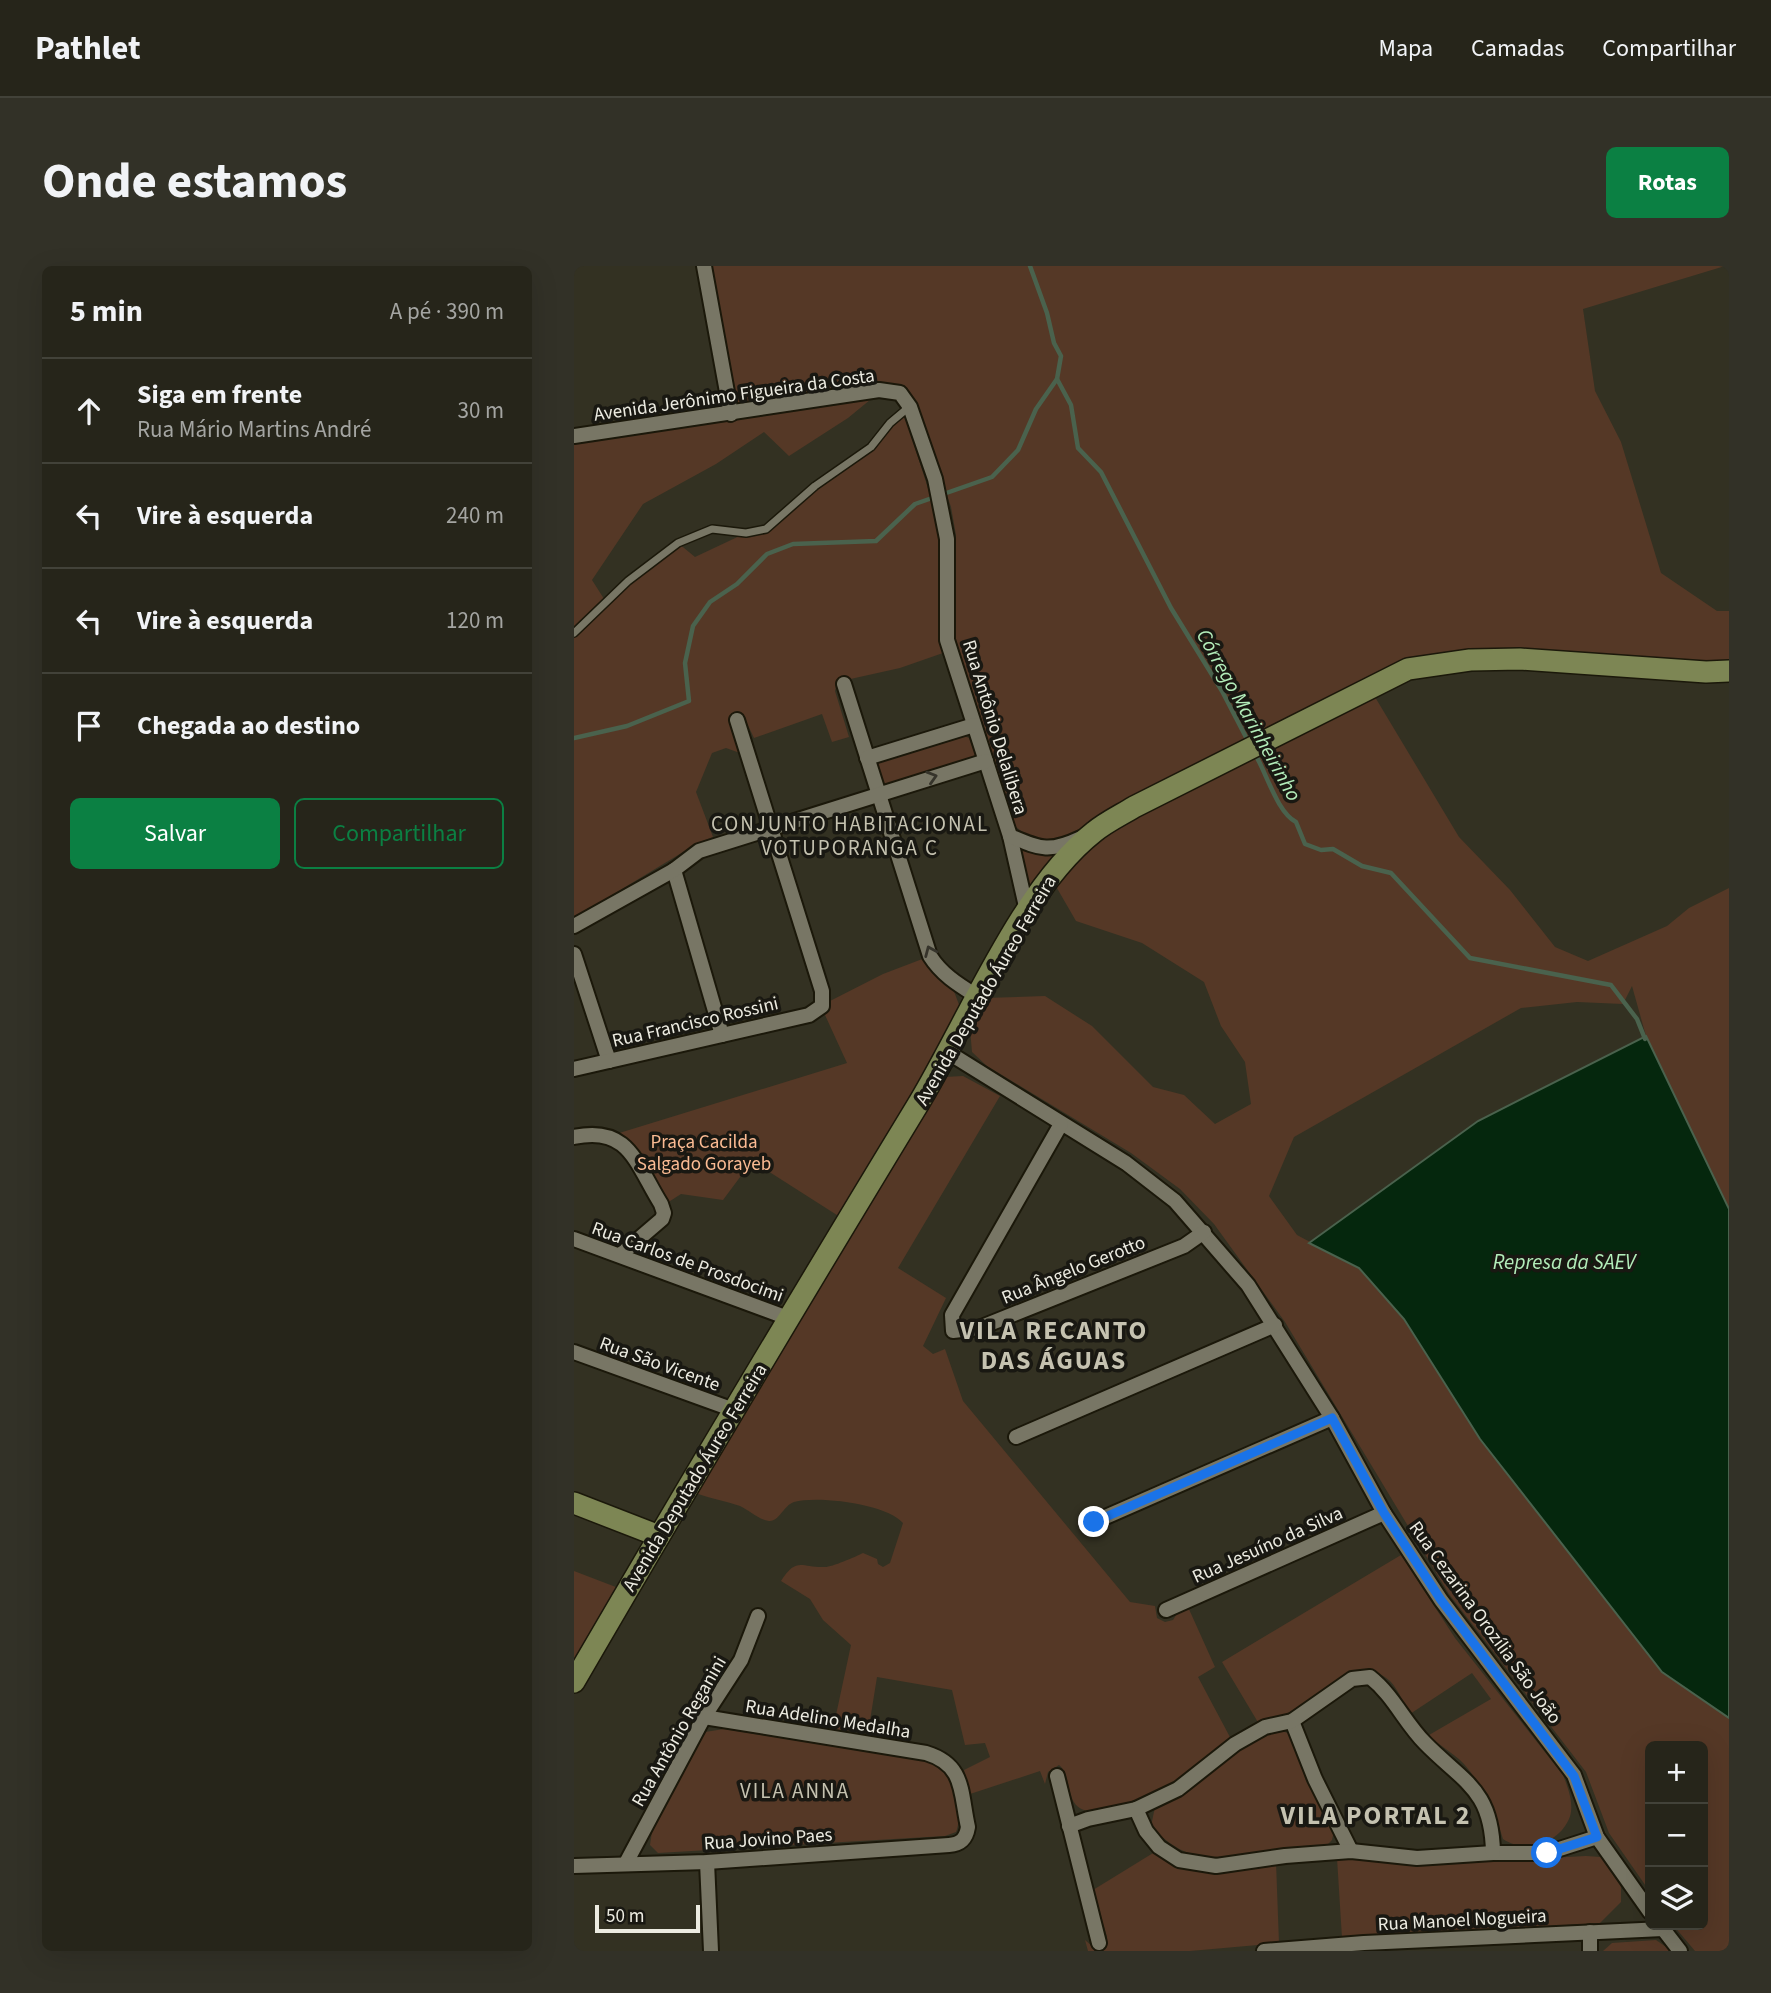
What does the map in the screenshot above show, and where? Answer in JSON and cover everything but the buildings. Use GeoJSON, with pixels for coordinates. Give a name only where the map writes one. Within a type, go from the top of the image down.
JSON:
{"type":"FeatureCollection","features":[{"type":"Feature","properties":{"kind":"main road","name":"Avenida Deputado Áureo Ferreira"},"geometry":{"type":"LineString","coordinates":[[574,1682],[788,1318],[949,1054],[978,996],[1027,911],[1048,878],[1094,832],[1134,807],[1391,675],[1431,664],[1520,659],[1706,672],[1729,671]]}},
{"type":"Feature","properties":{"kind":"main road","name":"Avenida Deputado Áureo Ferreira"},"geometry":{"type":"LineString","coordinates":[[1706,672],[1729,678]]}},
{"type":"Feature","properties":{"kind":"main road"},"geometry":{"type":"LineString","coordinates":[[574,1503],[659,1536]]}},
{"type":"Feature","properties":{"kind":"street"},"geometry":{"type":"LineString","coordinates":[[704,266],[731,414]]}},
{"type":"Feature","properties":{"kind":"street","name":"Avenida Jerônimo Figueira da Costa"},"geometry":{"type":"LineString","coordinates":[[574,436],[879,390],[900,393]]}},
{"type":"Feature","properties":{"kind":"street","name":"Rua Antônio Delalibera"},"geometry":{"type":"LineString","coordinates":[[900,393],[910,407],[935,480],[947,539],[947,640],[1010,836],[1027,911]]}},
{"type":"Feature","properties":{"kind":"street"},"geometry":{"type":"LineString","coordinates":[[844,684],[930,956],[938,969],[956,984],[978,996]]}},
{"type":"Feature","properties":{"kind":"street"},"geometry":{"type":"LineString","coordinates":[[737,720],[771,827]]}},
{"type":"Feature","properties":{"kind":"street"},"geometry":{"type":"LineString","coordinates":[[867,758],[974,725]]}},
{"type":"Feature","properties":{"kind":"street"},"geometry":{"type":"LineString","coordinates":[[574,926],[674,870],[699,851],[986,761]]}},
{"type":"Feature","properties":{"kind":"street","name":"Rua Francisco Rossini"},"geometry":{"type":"LineString","coordinates":[[574,1069],[809,1014],[821,1006],[821,991],[771,827]]}},
{"type":"Feature","properties":{"kind":"street"},"geometry":{"type":"LineString","coordinates":[[1010,836],[1040,849],[1053,849],[1094,832]]}},
{"type":"Feature","properties":{"kind":"street"},"geometry":{"type":"LineString","coordinates":[[674,870],[722,1035]]}},
{"type":"Feature","properties":{"kind":"street"},"geometry":{"type":"LineString","coordinates":[[574,954],[609,1061]]}},
{"type":"Feature","properties":{"kind":"street","name":"Rua Cezarina Orozília São João"},"geometry":{"type":"LineString","coordinates":[[949,1054],[1126,1163],[1175,1201],[1248,1285],[1332,1418],[1384,1513],[1441,1600],[1574,1776],[1597,1837],[1645,1905]]}},
{"type":"Feature","properties":{"kind":"street","name":"Rua Ângelo Gerotto"},"geometry":{"type":"LineString","coordinates":[[1061,1124],[952,1315],[953,1331],[992,1323],[1184,1246],[1204,1232]]}},
{"type":"Feature","properties":{"kind":"street"},"geometry":{"type":"LineString","coordinates":[[574,1137],[594,1133],[611,1135],[625,1145],[664,1213],[662,1219],[620,1255]]}},
{"type":"Feature","properties":{"kind":"street","name":"Rua Carlos de Prosdocimi"},"geometry":{"type":"LineString","coordinates":[[574,1239],[788,1318]]}},
{"type":"Feature","properties":{"kind":"street"},"geometry":{"type":"LineString","coordinates":[[1017,1437],[1275,1325]]}},
{"type":"Feature","properties":{"kind":"street","name":"Rua São Vicente"},"geometry":{"type":"LineString","coordinates":[[574,1352],[734,1410]]}},
{"type":"Feature","properties":{"kind":"street"},"geometry":{"type":"LineString","coordinates":[[1094,1522],[1332,1418]]}},
{"type":"Feature","properties":{"kind":"street","name":"Rua Jesuíno da Silva"},"geometry":{"type":"LineString","coordinates":[[1166,1610],[1384,1513]]}},
{"type":"Feature","properties":{"kind":"street","name":"Rua Antônio Reganini"},"geometry":{"type":"LineString","coordinates":[[626,1863],[704,1717],[741,1660],[758,1616]]}},
{"type":"Feature","properties":{"kind":"street"},"geometry":{"type":"LineString","coordinates":[[1069,1826],[1088,1819],[1136,1810],[1178,1789],[1235,1744],[1265,1727],[1292,1721],[1339,1687],[1360,1677],[1370,1677],[1383,1688],[1426,1744],[1474,1787],[1486,1811],[1493,1853]]}},
{"type":"Feature","properties":{"kind":"street","name":"Rua Adelino Medalha"},"geometry":{"type":"LineString","coordinates":[[704,1717],[926,1753],[945,1760],[956,1772],[968,1827],[963,1840]]}},
{"type":"Feature","properties":{"kind":"street"},"geometry":{"type":"LineString","coordinates":[[1292,1721],[1315,1779],[1351,1851]]}},
{"type":"Feature","properties":{"kind":"street"},"geometry":{"type":"LineString","coordinates":[[1057,1776],[1099,1943]]}},
{"type":"Feature","properties":{"kind":"street"},"geometry":{"type":"LineString","coordinates":[[1136,1810],[1159,1847],[1179,1860],[1216,1866],[1285,1856],[1351,1851],[1417,1858],[1547,1853],[1597,1837]]}},
{"type":"Feature","properties":{"kind":"street","name":"Rua Jovino Paes"},"geometry":{"type":"LineString","coordinates":[[574,1866],[706,1862],[949,1845],[963,1840]]}},
{"type":"Feature","properties":{"kind":"street"},"geometry":{"type":"LineString","coordinates":[[706,1862],[711,1951]]}},
{"type":"Feature","properties":{"kind":"street","name":"Rua Manoel Nogueira"},"geometry":{"type":"LineString","coordinates":[[1264,1951],[1645,1928]]}},
{"type":"Feature","properties":{"kind":"street"},"geometry":{"type":"LineString","coordinates":[[1663,1930],[1680,1951]]}},
{"type":"Feature","properties":{"kind":"street"},"geometry":{"type":"LineString","coordinates":[[1590,1932],[1590,1951]]}},
{"type":"Feature","properties":{"kind":"lane"},"geometry":{"type":"LineString","coordinates":[[574,633],[628,582],[678,543],[712,529],[746,533],[766,529],[798,500],[871,447],[890,423],[910,407]]}},
{"type":"Feature","properties":{"kind":"green space"},"geometry":{"type":"Polygon","coordinates":[[[712,266],[1725,266],[1583,309],[1595,391],[1621,442],[1661,573],[1717,611],[1729,611],[1729,663],[1389,671],[1275,723],[1235,748],[1067,837],[1052,840],[1034,838],[1016,827],[955,637],[956,535],[951,507],[916,403],[902,389],[742,406],[735,399],[712,266]]]}},
{"type":"Feature","properties":{"kind":"green space"},"geometry":{"type":"Polygon","coordinates":[[[876,395],[848,418],[789,456],[764,432],[716,464],[643,504],[592,580],[606,602],[678,543],[695,557],[746,533],[766,529],[789,507],[849,465],[904,412],[930,494],[941,546],[939,627],[943,653],[900,668],[837,682],[835,691],[849,737],[832,742],[822,714],[754,738],[742,713],[732,717],[731,725],[740,753],[726,748],[712,753],[696,792],[713,837],[698,843],[574,918],[574,443],[876,395]]]}},
{"type":"Feature","properties":{"kind":"green space"},"geometry":{"type":"Polygon","coordinates":[[[1372,692],[1459,837],[1510,890],[1555,947],[1588,961],[1667,926],[1689,908],[1729,888],[1729,1209],[1646,1036],[1632,986],[1623,1004],[1577,1002],[1521,1008],[1294,1137],[1269,1196],[1297,1235],[1359,1268],[1404,1319],[1480,1439],[1662,1672],[1729,1718],[1729,1951],[1695,1951],[1677,1930],[1708,1930],[1708,1741],[1645,1741],[1645,1885],[1609,1833],[1586,1772],[1449,1594],[1285,1322],[1214,1224],[1180,1189],[1131,1153],[987,1066],[972,1052],[970,1029],[984,998],[1045,996],[1092,1026],[1153,1087],[1184,1095],[1215,1124],[1251,1104],[1245,1062],[1221,1026],[1204,982],[1142,943],[1076,921],[1054,883],[1097,837],[1372,692]]]}},
{"type":"Feature","properties":{"kind":"green space"},"geometry":{"type":"Polygon","coordinates":[[[962,735],[969,738],[975,754],[973,759],[885,785],[880,783],[875,766],[877,762],[962,735]]]}},
{"type":"Feature","properties":{"kind":"green space"},"geometry":{"type":"Polygon","coordinates":[[[1022,849],[1038,855],[1056,855],[1027,895],[1020,857],[1022,849]]]}},
{"type":"Feature","properties":{"kind":"green space","name":"Praça Cacilda Salgado Gorayeb"},"geometry":{"type":"Polygon","coordinates":[[[925,958],[952,986],[961,1010],[840,1217],[752,1161],[723,1200],[681,1194],[667,1203],[629,1142],[616,1134],[847,1063],[825,1015],[830,1001],[883,974],[925,958]]]}},
{"type":"Feature","properties":{"kind":"green space"},"geometry":{"type":"Polygon","coordinates":[[[963,1076],[1000,1096],[898,1268],[946,1298],[923,1346],[933,1354],[945,1349],[963,1401],[1130,1602],[1155,1606],[1157,1618],[1165,1622],[1173,1620],[1178,1612],[1188,1607],[1215,1667],[1198,1677],[1231,1739],[1177,1784],[1158,1793],[1103,1809],[1092,1811],[1078,1807],[1059,1765],[1048,1772],[1045,1784],[1040,1771],[970,1794],[964,1770],[990,1757],[985,1743],[965,1745],[952,1690],[877,1677],[868,1733],[833,1729],[851,1645],[823,1620],[810,1599],[781,1581],[791,1568],[796,1566],[828,1567],[863,1553],[877,1559],[878,1564],[883,1567],[890,1563],[903,1523],[895,1516],[868,1506],[819,1500],[794,1502],[776,1519],[769,1521],[740,1506],[698,1494],[697,1490],[945,1077],[963,1076]]]}},
{"type":"Feature","properties":{"kind":"green space"},"geometry":{"type":"Polygon","coordinates":[[[1401,1555],[1455,1638],[1563,1775],[1570,1797],[1571,1814],[1564,1828],[1549,1840],[1521,1846],[1503,1839],[1488,1800],[1471,1772],[1429,1735],[1491,1699],[1472,1673],[1410,1714],[1390,1681],[1377,1673],[1351,1673],[1290,1712],[1259,1724],[1222,1662],[1401,1555]]]}},
{"type":"Feature","properties":{"kind":"green space"},"geometry":{"type":"Polygon","coordinates":[[[574,1571],[621,1589],[574,1670],[574,1571]]]}},
{"type":"Feature","properties":{"kind":"green space"},"geometry":{"type":"Polygon","coordinates":[[[724,1729],[937,1763],[947,1776],[955,1796],[958,1816],[956,1832],[945,1836],[658,1853],[650,1845],[654,1818],[705,1732],[724,1729]]]}},
{"type":"Feature","properties":{"kind":"green space"},"geometry":{"type":"Polygon","coordinates":[[[1278,1730],[1291,1734],[1306,1781],[1334,1831],[1332,1840],[1325,1847],[1255,1859],[1211,1859],[1190,1854],[1170,1843],[1151,1826],[1155,1807],[1232,1751],[1264,1734],[1278,1730]]]}},
{"type":"Feature","properties":{"kind":"green space"},"geometry":{"type":"Polygon","coordinates":[[[1158,1850],[1178,1863],[1276,1862],[1279,1943],[1190,1951],[1088,1951],[1085,1940],[1093,1947],[1104,1946],[1107,1937],[1093,1890],[1158,1850]]]}},
{"type":"Feature","properties":{"kind":"green space"},"geometry":{"type":"Polygon","coordinates":[[[1601,1857],[1621,1887],[1621,1902],[1600,1923],[1342,1938],[1337,1858],[1420,1865],[1601,1857]]]}},
{"type":"Feature","properties":{"kind":"green space"},"geometry":{"type":"Polygon","coordinates":[[[1656,1940],[1672,1951],[1603,1951],[1612,1943],[1656,1940]]]}},
{"type":"Feature","properties":{"kind":"water","name":"Represa da SAEV"},"geometry":{"type":"Polygon","coordinates":[[[1646,1036],[1729,1209],[1729,1718],[1662,1672],[1480,1439],[1404,1319],[1359,1268],[1309,1243],[1478,1121],[1646,1036]]]}},
{"type":"Feature","properties":{"kind":"waterway","name":"Córrego Marinheirinho"},"geometry":{"type":"LineString","coordinates":[[1030,266],[1047,313],[1054,343],[1061,356],[1057,379],[1071,405],[1078,448],[1101,472],[1171,608],[1222,691],[1249,743]]}},
{"type":"Feature","properties":{"kind":"waterway"},"geometry":{"type":"LineString","coordinates":[[574,738],[627,726],[689,701],[685,663],[693,626],[710,602],[737,584],[767,554],[793,544],[876,541],[915,504],[992,477],[1018,450],[1036,409],[1057,379]]}},
{"type":"Feature","properties":{"kind":"waterway","name":"Córrego Marinheirinho"},"geometry":{"type":"LineString","coordinates":[[1255,754],[1283,810],[1296,822],[1305,844],[1321,850],[1333,849],[1362,866],[1391,873],[1470,958],[1611,985],[1637,1019],[1645,1039]]}},
{"type":"Feature","properties":{"kind":"district","name":"CONJUNTO HABITACIONAL VOTUPORANGA C"},"geometry":{"type":"Point","coordinates":[850,836]}},
{"type":"Feature","properties":{"kind":"district","name":"VILA RECANTO DAS ÁGUAS"},"geometry":{"type":"Point","coordinates":[1054,1345]}},
{"type":"Feature","properties":{"kind":"district","name":"VILA ANNA"},"geometry":{"type":"Point","coordinates":[795,1791]}},
{"type":"Feature","properties":{"kind":"district","name":"VILA PORTAL 2"},"geometry":{"type":"Point","coordinates":[1376,1815]}},
{"type":"Feature","properties":{"kind":"route"},"geometry":{"type":"LineString","coordinates":[[1094,1522],[1332,1418],[1384,1513],[1441,1600],[1574,1776],[1597,1837],[1547,1853]]}}]}
